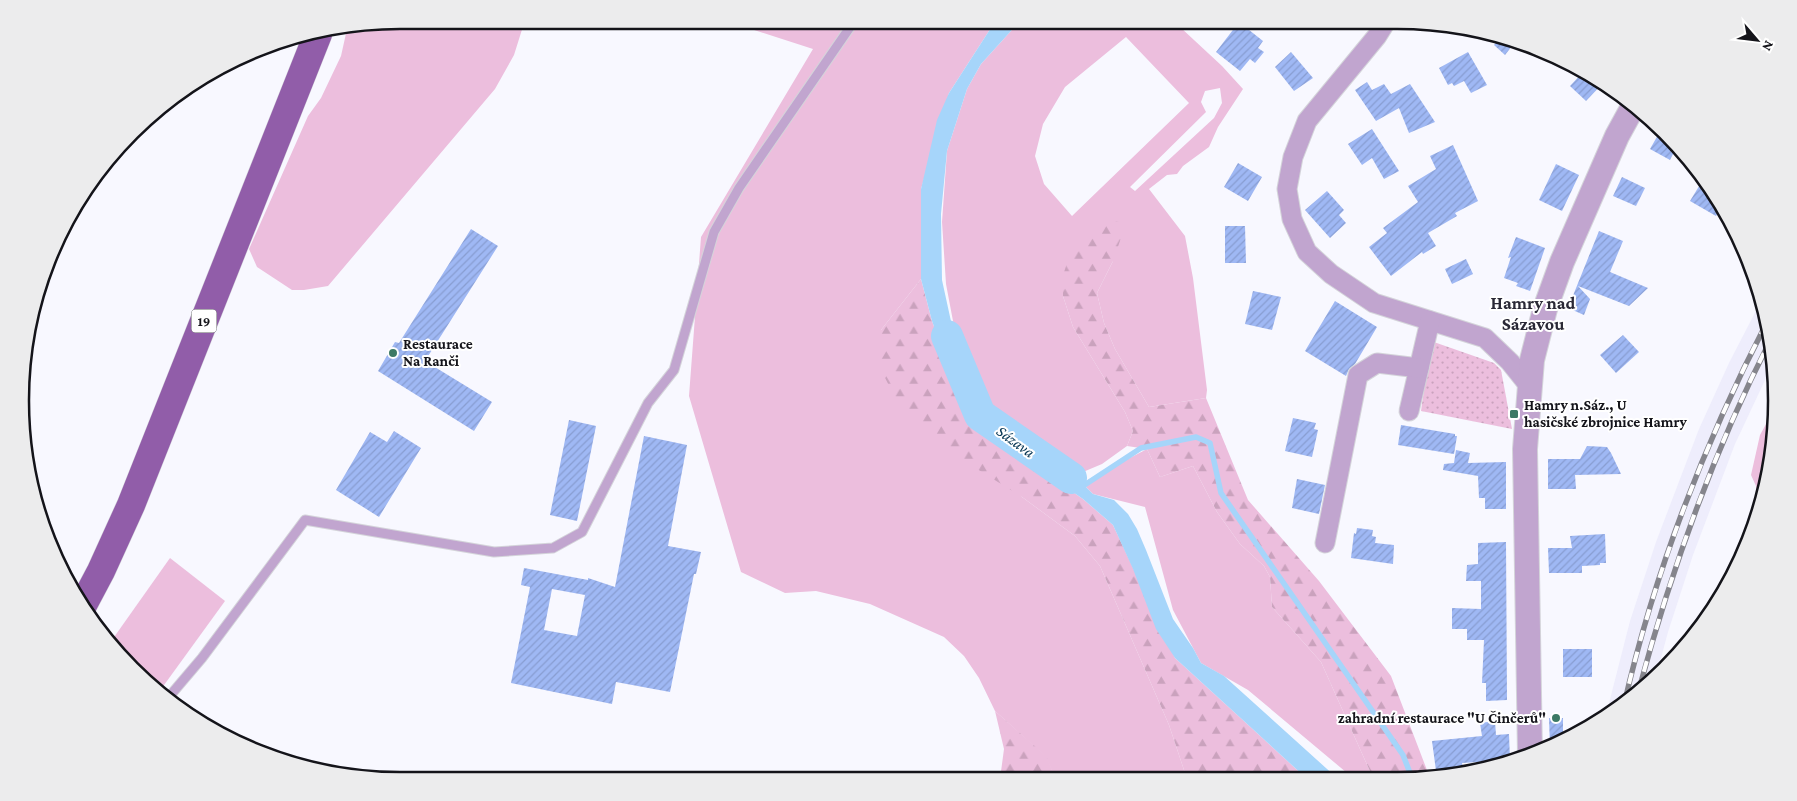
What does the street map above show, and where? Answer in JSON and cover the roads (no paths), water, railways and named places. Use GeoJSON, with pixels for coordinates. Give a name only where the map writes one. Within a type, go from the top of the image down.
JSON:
{"type":"FeatureCollection","features":[{"type":"Feature","properties":{"kind":"main road","name":"19"},"geometry":{"type":"LineString","coordinates":[[86,599],[131,505],[316,38]]}},
{"type":"Feature","properties":{"kind":"street"},"geometry":{"type":"LineString","coordinates":[[1381,29],[1308,121],[1293,157],[1286,188],[1292,219],[1308,252],[1332,274],[1374,303],[1485,338],[1510,362],[1530,387]]}},
{"type":"Feature","properties":{"kind":"street"},"geometry":{"type":"LineString","coordinates":[[1530,748],[1525,449],[1532,360],[1545,308],[1562,262],[1617,136],[1630,112]]}},
{"type":"Feature","properties":{"kind":"street"},"geometry":{"type":"LineString","coordinates":[[1409,411],[1430,321]]}},
{"type":"Feature","properties":{"kind":"street"},"geometry":{"type":"LineString","coordinates":[[1325,543],[1358,375],[1377,363],[1419,368]]}},
{"type":"Feature","properties":{"kind":"lane"},"geometry":{"type":"LineString","coordinates":[[172,693],[202,658],[305,520],[494,552],[553,548],[582,532],[648,402],[674,370],[714,232],[739,188],[849,29]]}},
{"type":"Feature","properties":{"kind":"water"},"geometry":{"type":"Polygon","coordinates":[[[990,29],[1013,29],[981,64],[967,89],[947,151],[941,214],[942,280],[967,395],[985,420],[1024,449],[1068,467],[1087,480],[1082,483],[1093,494],[1114,500],[1128,514],[1146,550],[1173,619],[1201,663],[1224,676],[1330,772],[1299,772],[1175,658],[1156,629],[1133,569],[1113,525],[1083,499],[975,425],[964,409],[932,321],[921,279],[921,189],[937,120],[949,93],[990,29]]]}},
{"type":"Feature","properties":{"kind":"waterway","name":"Sázava"},"geometry":{"type":"LineString","coordinates":[[947,336],[980,415],[1071,478]]}},
{"type":"Feature","properties":{"kind":"waterway"},"geometry":{"type":"LineString","coordinates":[[1083,486],[1141,448],[1196,437],[1210,443],[1221,493],[1403,755],[1409,771]]}},
{"type":"Feature","properties":{"kind":"railway"},"geometry":{"type":"LineString","coordinates":[[1627,692],[1650,606],[1684,508],[1724,412],[1762,332]]}},
{"type":"Feature","properties":{"kind":"railway"},"geometry":{"type":"LineString","coordinates":[[1642,680],[1679,557],[1695,512],[1730,425],[1765,351]]}},
{"type":"Feature","properties":{"kind":"place","name":"Restaurace Na Ranči"},"geometry":{"type":"Point","coordinates":[393,353]}},
{"type":"Feature","properties":{"kind":"place","name":"Hamry n.Sáz., U hasičské zbrojnice Hamry"},"geometry":{"type":"Point","coordinates":[1514,414]}},
{"type":"Feature","properties":{"kind":"place","name":"zahradní restaurace \"U Činčerů\""},"geometry":{"type":"Point","coordinates":[1556,718]}},
{"type":"Feature","properties":{"kind":"district","name":"Hamry nad Sázavou"},"geometry":{"type":"Point","coordinates":[1533,313]}}]}
